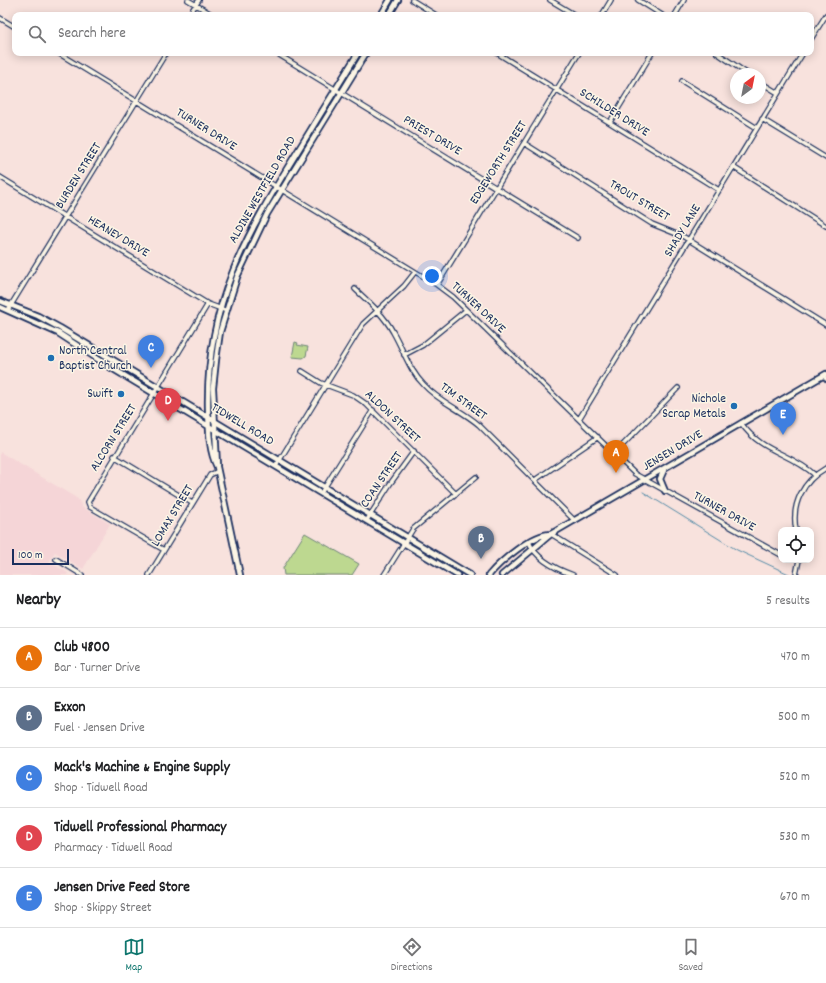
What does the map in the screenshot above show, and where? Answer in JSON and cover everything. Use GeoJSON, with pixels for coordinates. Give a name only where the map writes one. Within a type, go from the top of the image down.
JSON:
{"type":"FeatureCollection","features":[{"type":"Feature","properties":{"kind":"main road"},"geometry":{"type":"LineString","coordinates":[[383,12],[390,0]]}},
{"type":"Feature","properties":{"kind":"main road"},"geometry":{"type":"LineString","coordinates":[[391,12],[398,0]]}},
{"type":"Feature","properties":{"kind":"main road","name":"ALDINE WESTFIELD ROAD"},"geometry":{"type":"LineString","coordinates":[[240,575],[217,469],[212,458],[209,418],[210,359],[214,331],[231,275],[241,249],[277,186],[356,56]]}},
{"type":"Feature","properties":{"kind":"main road","name":"ALDINE WESTFIELD ROAD"},"geometry":{"type":"LineString","coordinates":[[217,469],[218,457],[214,429],[213,388],[220,333],[237,277],[267,214],[364,56]]}},
{"type":"Feature","properties":{"kind":"main road"},"geometry":{"type":"LineString","coordinates":[[307,137],[313,140]]}},
{"type":"Feature","properties":{"kind":"main road","name":"TIDWELL ROAD"},"geometry":{"type":"LineString","coordinates":[[0,301],[11,304],[115,361],[470,575]]}},
{"type":"Feature","properties":{"kind":"main road","name":"TIDWELL ROAD"},"geometry":{"type":"LineString","coordinates":[[0,307],[59,331],[110,367],[321,492],[457,575]]}},
{"type":"Feature","properties":{"kind":"main road"},"geometry":{"type":"LineString","coordinates":[[210,359],[216,360]]}},
{"type":"Feature","properties":{"kind":"main road"},"geometry":{"type":"LineString","coordinates":[[110,367],[115,361]]}},
{"type":"Feature","properties":{"kind":"main road","name":"JENSEN DRIVE"},"geometry":{"type":"LineString","coordinates":[[502,575],[551,534],[646,480],[741,423],[825,376]]}},
{"type":"Feature","properties":{"kind":"main road"},"geometry":{"type":"LineString","coordinates":[[664,469],[660,479],[665,491]]}},
{"type":"Feature","properties":{"kind":"main road","name":"JENSEN DRIVE"},"geometry":{"type":"LineString","coordinates":[[489,575],[529,542],[546,534],[551,534]]}},
{"type":"Feature","properties":{"kind":"street"},"geometry":{"type":"LineString","coordinates":[[188,0],[208,12]]}},
{"type":"Feature","properties":{"kind":"street"},"geometry":{"type":"LineString","coordinates":[[191,12],[199,0]]}},
{"type":"Feature","properties":{"kind":"street"},"geometry":{"type":"LineString","coordinates":[[412,0],[431,12]]}},
{"type":"Feature","properties":{"kind":"street"},"geometry":{"type":"LineString","coordinates":[[550,0],[570,12]]}},
{"type":"Feature","properties":{"kind":"street"},"geometry":{"type":"LineString","coordinates":[[604,12],[611,0]]}},
{"type":"Feature","properties":{"kind":"street"},"geometry":{"type":"LineString","coordinates":[[638,0],[657,12]]}},
{"type":"Feature","properties":{"kind":"street"},"geometry":{"type":"LineString","coordinates":[[677,12],[684,0]]}},
{"type":"Feature","properties":{"kind":"street"},"geometry":{"type":"LineString","coordinates":[[814,34],[826,15]]}},
{"type":"Feature","properties":{"kind":"street"},"geometry":{"type":"LineString","coordinates":[[0,18],[12,25]]}},
{"type":"Feature","properties":{"kind":"street","name":"TURNER DRIVE"},"geometry":{"type":"LineString","coordinates":[[63,56],[437,285],[466,310],[635,474],[778,553]]}},
{"type":"Feature","properties":{"kind":"street","name":"BURDEN STREET"},"geometry":{"type":"LineString","coordinates":[[8,310],[164,56]]}},
{"type":"Feature","properties":{"kind":"street","name":"PRIEST DRIVE"},"geometry":{"type":"LineString","coordinates":[[281,56],[578,238]]}},
{"type":"Feature","properties":{"kind":"street","name":"SCHILDER DRIVE"},"geometry":{"type":"LineString","coordinates":[[503,56],[719,190]]}},
{"type":"Feature","properties":{"kind":"street","name":"EDGEWORTH STREET"},"geometry":{"type":"LineString","coordinates":[[437,285],[577,56]]}},
{"type":"Feature","properties":{"kind":"street"},"geometry":{"type":"LineString","coordinates":[[610,122],[650,56]]}},
{"type":"Feature","properties":{"kind":"street"},"geometry":{"type":"LineString","coordinates":[[721,56],[739,68]]}},
{"type":"Feature","properties":{"kind":"street","name":"SHADY LANE"},"geometry":{"type":"LineString","coordinates":[[579,419],[801,56]]}},
{"type":"Feature","properties":{"kind":"street"},"geometry":{"type":"LineString","coordinates":[[682,81],[757,128]]}},
{"type":"Feature","properties":{"kind":"street"},"geometry":{"type":"LineString","coordinates":[[766,86],[778,93]]}},
{"type":"Feature","properties":{"kind":"street"},"geometry":{"type":"LineString","coordinates":[[762,119],[826,158]]}},
{"type":"Feature","properties":{"kind":"street","name":"TROUT STREET"},"geometry":{"type":"LineString","coordinates":[[524,143],[652,224],[689,240],[826,325]]}},
{"type":"Feature","properties":{"kind":"street"},"geometry":{"type":"LineString","coordinates":[[733,167],[826,226]]}},
{"type":"Feature","properties":{"kind":"street","name":"HEANEY DRIVE"},"geometry":{"type":"LineString","coordinates":[[0,177],[208,304],[227,311]]}},
{"type":"Feature","properties":{"kind":"street"},"geometry":{"type":"LineString","coordinates":[[276,466],[363,324],[404,286],[416,272]]}},
{"type":"Feature","properties":{"kind":"street","name":"TIM STREET"},"geometry":{"type":"LineString","coordinates":[[355,289],[377,310],[393,332],[411,370],[423,385],[435,395],[473,420],[535,480],[574,521]]}},
{"type":"Feature","properties":{"kind":"street","name":"ALCORN STREET"},"geometry":{"type":"LineString","coordinates":[[164,550],[90,507],[88,499],[208,304]]}},
{"type":"Feature","properties":{"kind":"street"},"geometry":{"type":"LineString","coordinates":[[404,355],[423,345],[466,310]]}},
{"type":"Feature","properties":{"kind":"street","name":"ALDON STREET"},"geometry":{"type":"LineString","coordinates":[[302,371],[326,385],[353,395],[373,410],[456,494]]}},
{"type":"Feature","properties":{"kind":"street"},"geometry":{"type":"LineString","coordinates":[[615,453],[678,388]]}},
{"type":"Feature","properties":{"kind":"street"},"geometry":{"type":"LineString","coordinates":[[321,492],[373,410]]}},
{"type":"Feature","properties":{"kind":"street"},"geometry":{"type":"LineString","coordinates":[[741,423],[757,442],[798,462],[815,475]]}},
{"type":"Feature","properties":{"kind":"street"},"geometry":{"type":"LineString","coordinates":[[535,480],[598,437]]}},
{"type":"Feature","properties":{"kind":"street","name":"COAN STREET"},"geometry":{"type":"LineString","coordinates":[[367,520],[402,466],[414,451]]}},
{"type":"Feature","properties":{"kind":"street"},"geometry":{"type":"LineString","coordinates":[[114,456],[192,503]]}},
{"type":"Feature","properties":{"kind":"street"},"geometry":{"type":"LineString","coordinates":[[796,527],[795,514],[799,495],[815,475],[826,468]]}},
{"type":"Feature","properties":{"kind":"street","name":"LOMAX STREET"},"geometry":{"type":"LineString","coordinates":[[149,575],[192,503],[210,475],[217,469]]}},
{"type":"Feature","properties":{"kind":"street"},"geometry":{"type":"LineString","coordinates":[[384,575],[403,543],[417,524],[476,477]]}},
{"type":"Feature","properties":{"kind":"street"},"geometry":{"type":"LineString","coordinates":[[551,534],[617,575]]}},
{"type":"Feature","properties":{"kind":"street"},"geometry":{"type":"LineString","coordinates":[[529,542],[536,555],[562,571],[573,575]]}},
{"type":"Feature","properties":{"kind":"street"},"geometry":{"type":"LineString","coordinates":[[56,559],[82,575]]}},
{"type":"Feature","properties":{"kind":"street"},"geometry":{"type":"LineString","coordinates":[[797,573],[799,563]]}},
{"type":"Feature","properties":{"kind":"shaded area"},"geometry":{"type":"Polygon","coordinates":[[[0,452],[78,499],[82,507],[110,524],[83,569],[55,552],[49,562],[68,573],[67,575],[0,575],[0,452]]]}},
{"type":"Feature","properties":{"kind":"green space"},"geometry":{"type":"Polygon","coordinates":[[[295,342],[298,343],[297,345],[308,347],[306,356],[303,358],[292,357],[295,342]]]}},
{"type":"Feature","properties":{"kind":"green space"},"geometry":{"type":"Polygon","coordinates":[[[305,533],[359,564],[352,575],[284,575],[283,568],[305,533]]]}},
{"type":"Feature","properties":{"kind":"waterway"},"geometry":{"type":"LineString","coordinates":[[643,492],[737,550],[791,575]]}},
{"type":"Feature","properties":{"kind":"place","name":"North Central Baptist Church"},"geometry":{"type":"Point","coordinates":[51,358]}},
{"type":"Feature","properties":{"kind":"place","name":"Mack's Machine & Engine Supply"},"geometry":{"type":"Point","coordinates":[151,368]}},
{"type":"Feature","properties":{"kind":"place","name":"Swift"},"geometry":{"type":"Point","coordinates":[121,394]}},
{"type":"Feature","properties":{"kind":"place","name":"Nichole Scrap Metals"},"geometry":{"type":"Point","coordinates":[734,406]}},
{"type":"Feature","properties":{"kind":"place","name":"Tidwell Professional Pharmacy"},"geometry":{"type":"Point","coordinates":[168,421]}},
{"type":"Feature","properties":{"kind":"place","name":"Jensen Drive Feed Store"},"geometry":{"type":"Point","coordinates":[783,435]}},
{"type":"Feature","properties":{"kind":"place","name":"Club 4800"},"geometry":{"type":"Point","coordinates":[616,473]}},
{"type":"Feature","properties":{"kind":"place","name":"Exxon"},"geometry":{"type":"Point","coordinates":[481,559]}}]}
